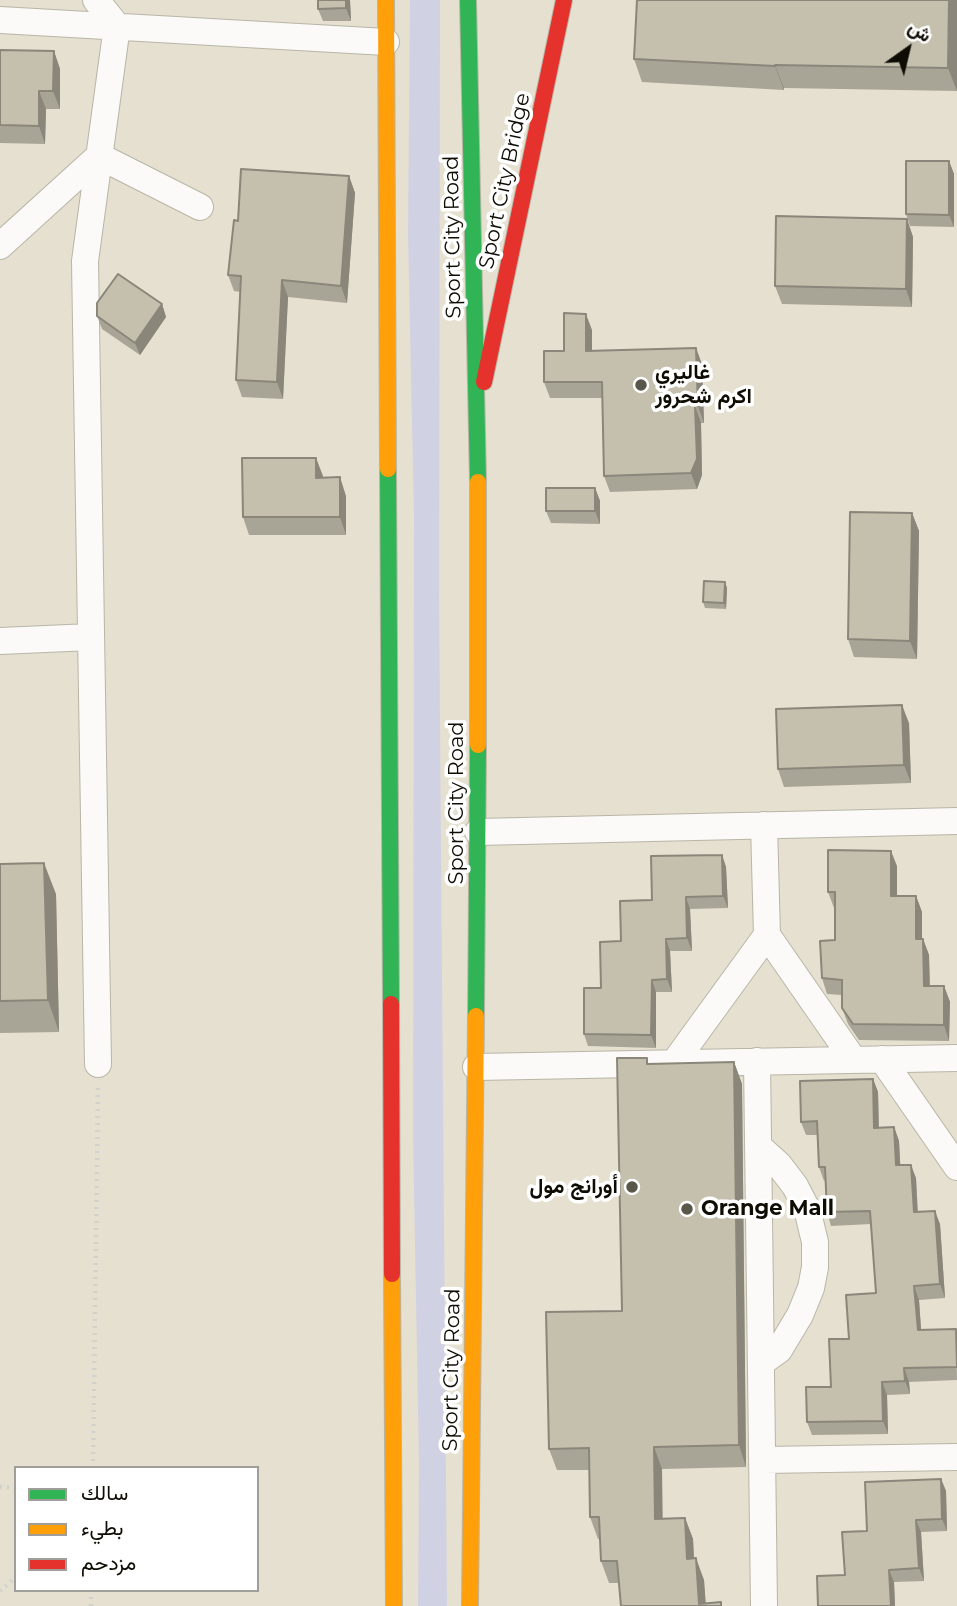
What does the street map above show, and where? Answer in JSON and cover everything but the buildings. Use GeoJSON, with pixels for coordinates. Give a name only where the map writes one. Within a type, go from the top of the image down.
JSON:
{"type":"FeatureCollection","features":[{"type":"Feature","properties":{"kind":"main road"},"geometry":{"type":"LineString","coordinates":[[386,0],[394,1606]]}},
{"type":"Feature","properties":{"kind":"main road","name":"Sport City Road"},"geometry":{"type":"LineString","coordinates":[[468,0],[478,412],[478,832],[470,1606]]}},
{"type":"Feature","properties":{"kind":"main road","name":"Sport City Bridge"},"geometry":{"type":"LineString","coordinates":[[478,412],[564,0]]}},
{"type":"Feature","properties":{"kind":"street"},"geometry":{"type":"LineString","coordinates":[[96,0],[117,26],[85,261],[98,1064]]}},
{"type":"Feature","properties":{"kind":"street"},"geometry":{"type":"LineString","coordinates":[[0,20],[386,42]]}},
{"type":"Feature","properties":{"kind":"street"},"geometry":{"type":"LineString","coordinates":[[99,156],[200,207]]}},
{"type":"Feature","properties":{"kind":"street"},"geometry":{"type":"LineString","coordinates":[[0,246],[99,156]]}},
{"type":"Feature","properties":{"kind":"street"},"geometry":{"type":"LineString","coordinates":[[0,641],[92,637]]}},
{"type":"Feature","properties":{"kind":"street"},"geometry":{"type":"LineString","coordinates":[[478,832],[957,821]]}},
{"type":"Feature","properties":{"kind":"street"},"geometry":{"type":"LineString","coordinates":[[764,825],[767,935],[853,1059]]}},
{"type":"Feature","properties":{"kind":"street"},"geometry":{"type":"LineString","coordinates":[[674,1063],[767,935]]}},
{"type":"Feature","properties":{"kind":"street"},"geometry":{"type":"LineString","coordinates":[[475,1067],[957,1058]]}},
{"type":"Feature","properties":{"kind":"street"},"geometry":{"type":"LineString","coordinates":[[883,1059],[957,1167]]}},
{"type":"Feature","properties":{"kind":"street"},"geometry":{"type":"LineString","coordinates":[[757,1061],[764,1606]]}},
{"type":"Feature","properties":{"kind":"street"},"geometry":{"type":"LineString","coordinates":[[758,1146],[779,1165],[795,1186],[807,1209],[815,1242],[815,1267],[811,1288],[800,1315],[779,1350],[761,1363]]}},
{"type":"Feature","properties":{"kind":"street"},"geometry":{"type":"LineString","coordinates":[[762,1460],[957,1457]]}},
{"type":"Feature","properties":{"kind":"path"},"geometry":{"type":"LineString","coordinates":[[93,1466],[98,1064]]}},
{"type":"Feature","properties":{"kind":"path"},"geometry":{"type":"LineString","coordinates":[[0,1591],[14,1579]]}},
{"type":"Feature","properties":{"kind":"shaded area"},"geometry":{"type":"Polygon","coordinates":[[[410,0],[440,0],[439,597],[447,1606],[418,1606],[419,1464],[413,1135],[414,517],[408,234],[410,0]]]}},
{"type":"Feature","properties":{"kind":"traffic: fast"},"geometry":{"type":"LineString","coordinates":[[468,0],[478,482]]}},
{"type":"Feature","properties":{"kind":"traffic: fast"},"geometry":{"type":"LineString","coordinates":[[388,469],[391,1004]]}},
{"type":"Feature","properties":{"kind":"traffic: fast"},"geometry":{"type":"LineString","coordinates":[[476,1016],[478,745]]}},
{"type":"Feature","properties":{"kind":"traffic: slow"},"geometry":{"type":"LineString","coordinates":[[386,0],[388,469]]}},
{"type":"Feature","properties":{"kind":"traffic: slow"},"geometry":{"type":"LineString","coordinates":[[478,482],[478,745]]}},
{"type":"Feature","properties":{"kind":"traffic: slow"},"geometry":{"type":"LineString","coordinates":[[470,1606],[476,1016]]}},
{"type":"Feature","properties":{"kind":"traffic: slow"},"geometry":{"type":"LineString","coordinates":[[392,1274],[394,1606]]}},
{"type":"Feature","properties":{"kind":"traffic: jam"},"geometry":{"type":"LineString","coordinates":[[484,382],[564,0]]}},
{"type":"Feature","properties":{"kind":"traffic: jam"},"geometry":{"type":"LineString","coordinates":[[391,1004],[392,1274]]}},
{"type":"Feature","properties":{"kind":"place","name":"غاليري اكرم شحرور"},"geometry":{"type":"Point","coordinates":[641,385]}},
{"type":"Feature","properties":{"kind":"place","name":"أورانج مول"},"geometry":{"type":"Point","coordinates":[632,1187]}},
{"type":"Feature","properties":{"kind":"place","name":"Orange Mall"},"geometry":{"type":"Point","coordinates":[687,1209]}}]}
